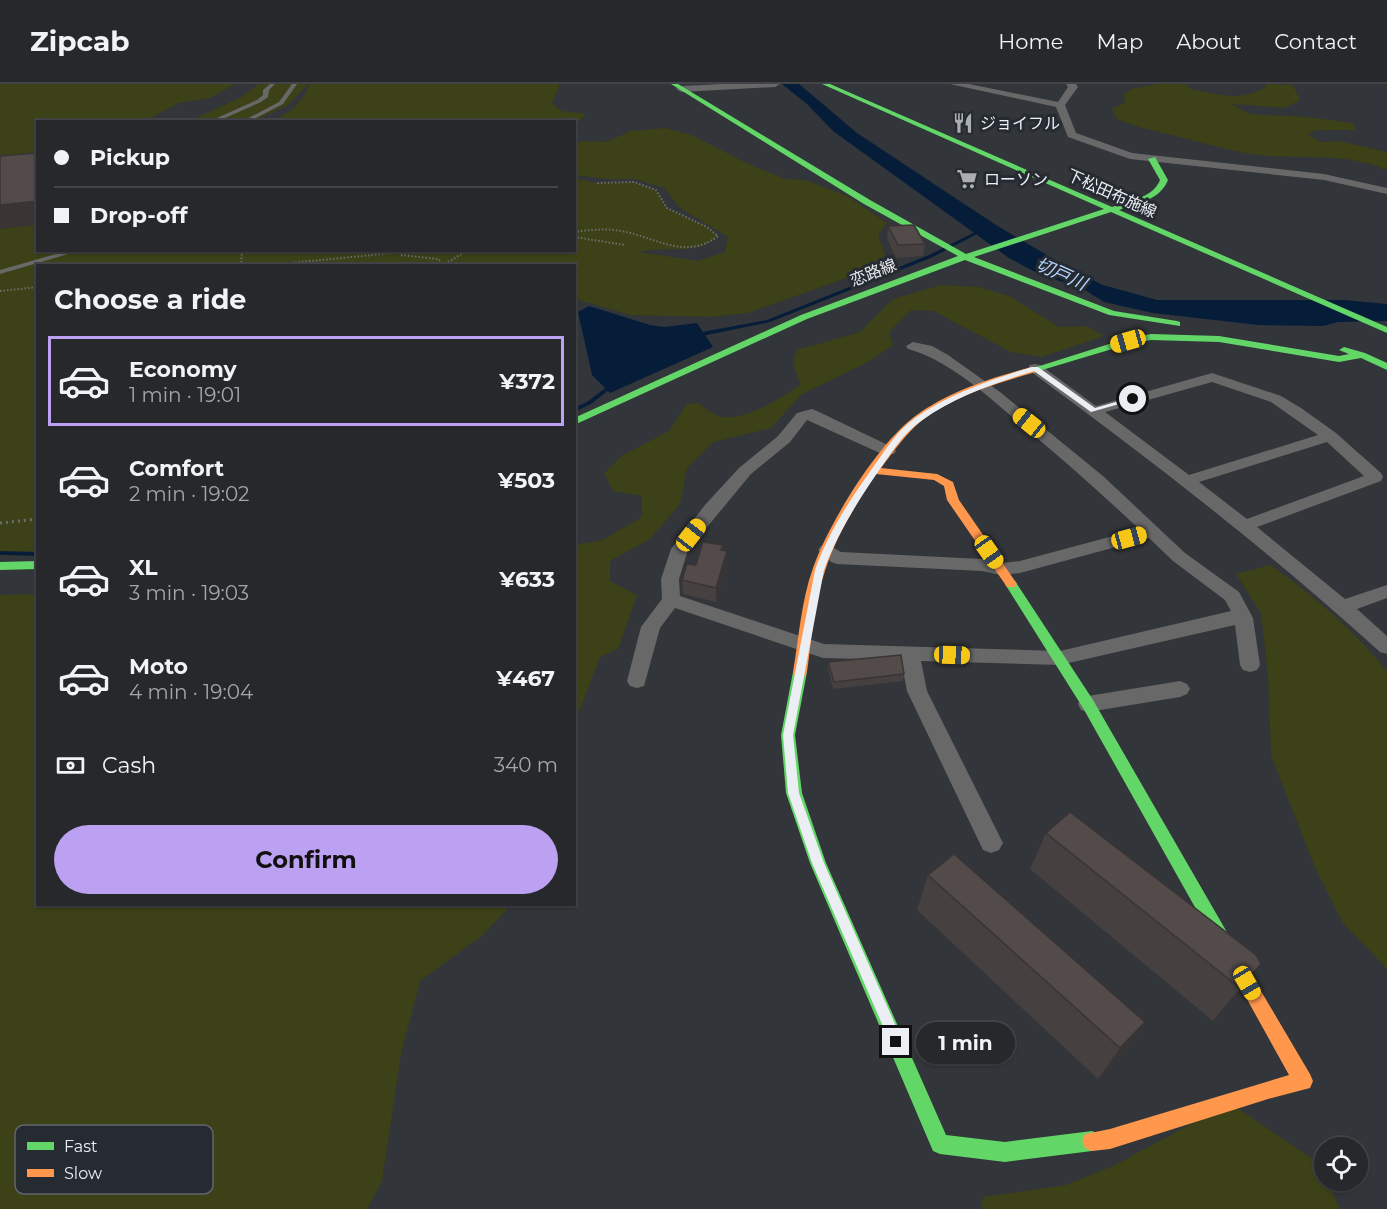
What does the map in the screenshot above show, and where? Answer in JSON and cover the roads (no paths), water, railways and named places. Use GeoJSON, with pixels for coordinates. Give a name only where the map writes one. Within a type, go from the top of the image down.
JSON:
{"type":"FeatureCollection","features":[{"type":"Feature","properties":{"kind":"street"},"geometry":{"type":"LineString","coordinates":[[678,87],[774,84]]}},
{"type":"Feature","properties":{"kind":"street","name":"下松田布施線"},"geometry":{"type":"LineString","coordinates":[[825,84],[1384,329]]}},
{"type":"Feature","properties":{"kind":"street"},"geometry":{"type":"LineString","coordinates":[[955,84],[1060,105]]}},
{"type":"Feature","properties":{"kind":"street"},"geometry":{"type":"LineString","coordinates":[[1060,105],[1071,93],[1073,87],[1071,84]]}},
{"type":"Feature","properties":{"kind":"street"},"geometry":{"type":"LineString","coordinates":[[678,87],[867,202],[966,257],[1112,313],[1169,324],[1270,335],[1336,347],[1362,355],[1387,367]]}},
{"type":"Feature","properties":{"kind":"street"},"geometry":{"type":"LineString","coordinates":[[1060,105],[1068,129],[1078,139],[1130,156],[1324,177],[1387,191]]}},
{"type":"Feature","properties":{"kind":"street","name":"恋路線"},"geometry":{"type":"LineString","coordinates":[[576,421],[804,316],[1025,236],[1109,210],[1160,190],[1164,180],[1152,159]]}},
{"type":"Feature","properties":{"kind":"street"},"geometry":{"type":"LineString","coordinates":[[876,471],[885,474],[938,477],[949,484],[953,500],[1060,658],[1088,704],[1303,1081],[1268,1089],[1110,1139],[1005,1152],[940,1144],[818,863],[794,793],[788,735],[819,570],[850,505],[901,433],[918,419],[949,401],[982,387],[1035,368],[1128,341],[1151,337],[1219,339],[1340,359],[1362,355]]}},
{"type":"Feature","properties":{"kind":"street"},"geometry":{"type":"LineString","coordinates":[[913,346],[927,349],[943,358],[995,395],[1097,480],[1179,557],[1232,596],[1244,618],[1250,665]]}},
{"type":"Feature","properties":{"kind":"street"},"geometry":{"type":"LineString","coordinates":[[1035,368],[1244,526],[1344,607],[1387,647]]}},
{"type":"Feature","properties":{"kind":"street"},"geometry":{"type":"LineString","coordinates":[[1094,411],[1212,376],[1276,399],[1296,411],[1330,436],[1375,477],[1244,526]]}},
{"type":"Feature","properties":{"kind":"street"},"geometry":{"type":"LineString","coordinates":[[637,681],[651,627],[671,600],[670,579],[680,549],[745,471],[784,439],[802,416],[812,414],[888,451]]}},
{"type":"Feature","properties":{"kind":"street"},"geometry":{"type":"LineString","coordinates":[[1187,481],[1330,436]]}},
{"type":"Feature","properties":{"kind":"street"},"geometry":{"type":"LineString","coordinates":[[827,550],[837,558],[982,565],[1001,569],[1020,567],[1151,532]]}},
{"type":"Feature","properties":{"kind":"street"},"geometry":{"type":"LineString","coordinates":[[0,566],[36,566]]}},
{"type":"Feature","properties":{"kind":"street"},"geometry":{"type":"LineString","coordinates":[[1344,607],[1387,591]]}},
{"type":"Feature","properties":{"kind":"street"},"geometry":{"type":"LineString","coordinates":[[671,600],[805,647],[823,651],[1060,658],[1231,618],[1244,618]]}},
{"type":"Feature","properties":{"kind":"street"},"geometry":{"type":"LineString","coordinates":[[910,653],[916,691],[991,843]]}},
{"type":"Feature","properties":{"kind":"street"},"geometry":{"type":"LineString","coordinates":[[1088,704],[1180,689]]}},
{"type":"Feature","properties":{"kind":"lane"},"geometry":{"type":"LineString","coordinates":[[214,120],[266,96],[266,90],[273,84]]}},
{"type":"Feature","properties":{"kind":"lane"},"geometry":{"type":"LineString","coordinates":[[247,120],[281,103],[295,84]]}},
{"type":"Feature","properties":{"kind":"lane"},"geometry":{"type":"LineString","coordinates":[[0,272],[72,252]]}},
{"type":"Feature","properties":{"kind":"water","name":"切戸川"},"geometry":{"type":"Polygon","coordinates":[[[782,84],[799,84],[857,133],[996,225],[1072,270],[1103,285],[1157,300],[1344,300],[1387,304],[1387,321],[1338,322],[1323,326],[1258,325],[1153,313],[1104,302],[1085,290],[1037,273],[1009,258],[833,131],[807,104],[782,84]]]}},
{"type":"Feature","properties":{"kind":"water"},"geometry":{"type":"Polygon","coordinates":[[[589,306],[650,325],[664,327],[697,323],[713,347],[610,393],[592,375],[578,312],[589,306]]]}},
{"type":"Feature","properties":{"kind":"waterway"},"geometry":{"type":"LineString","coordinates":[[697,335],[768,321],[931,256],[983,230]]}},
{"type":"Feature","properties":{"kind":"waterway"},"geometry":{"type":"LineString","coordinates":[[576,409],[589,403],[612,385]]}},
{"type":"Feature","properties":{"kind":"waterway"},"geometry":{"type":"LineString","coordinates":[[0,553],[36,554]]}},
{"type":"Feature","properties":{"kind":"place","name":"ジョイフル"},"geometry":{"type":"Point","coordinates":[963,123]}},
{"type":"Feature","properties":{"kind":"place","name":"ローソン"},"geometry":{"type":"Point","coordinates":[967,179]}}]}
